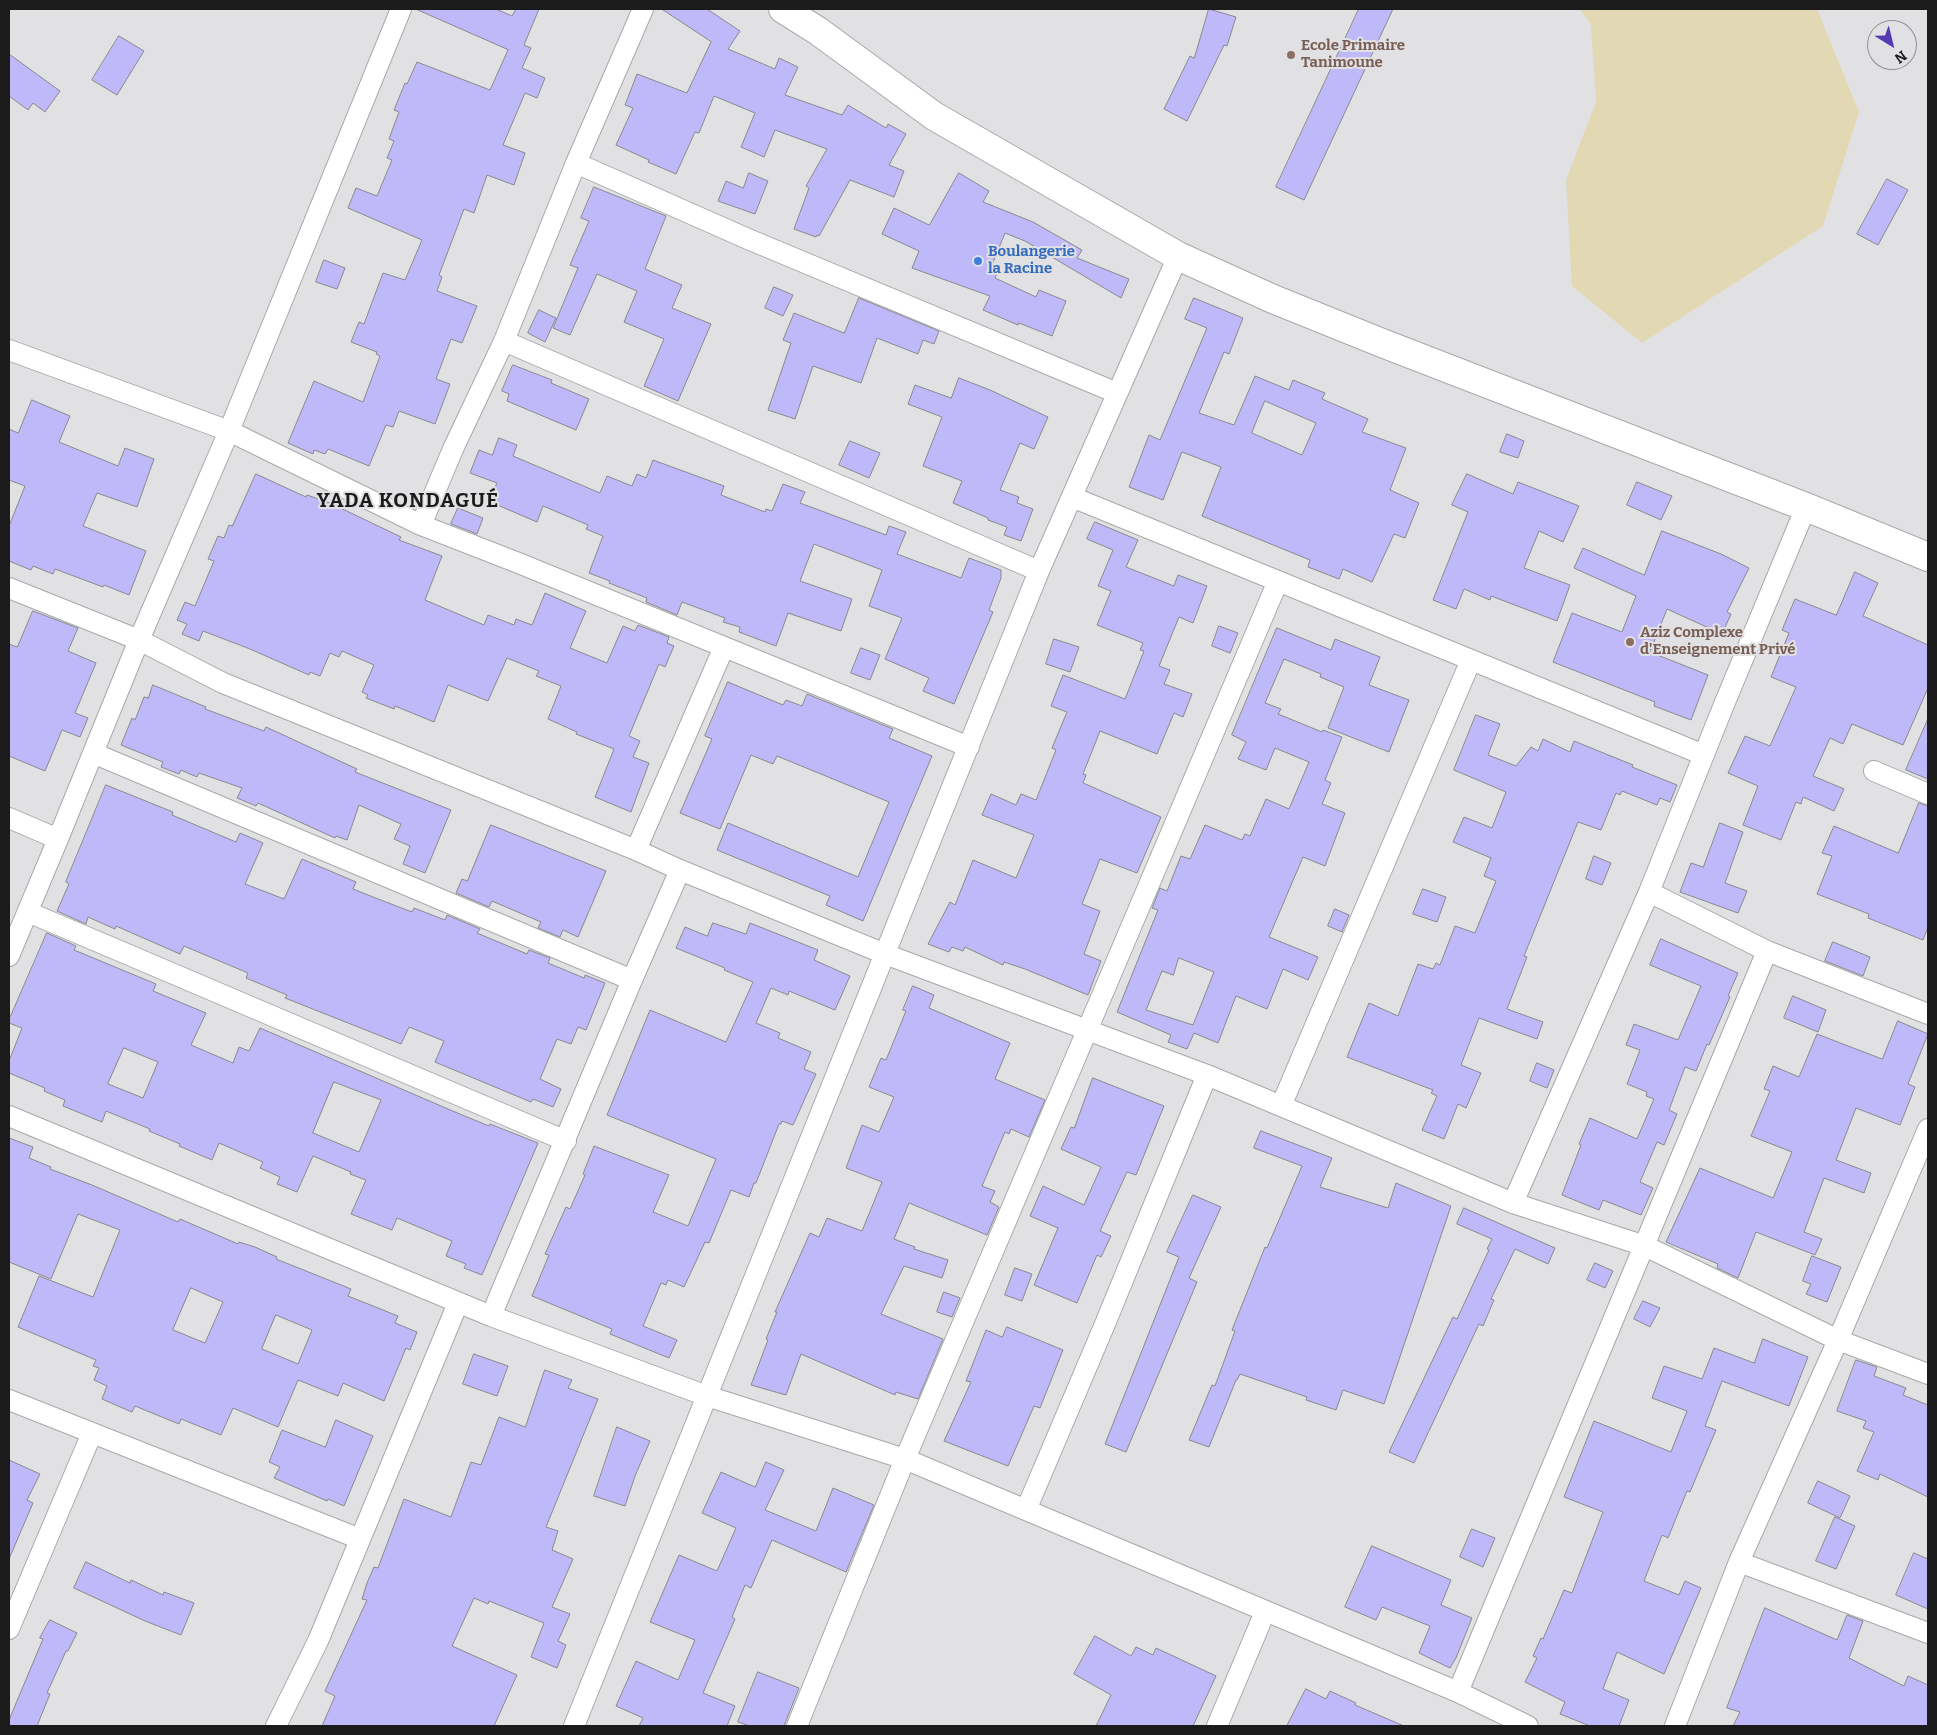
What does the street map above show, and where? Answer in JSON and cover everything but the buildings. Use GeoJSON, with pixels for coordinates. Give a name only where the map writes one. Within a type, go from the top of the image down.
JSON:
{"type":"FeatureCollection","features":[{"type":"Feature","properties":{"kind":"street"},"geometry":{"type":"LineString","coordinates":[[9,956],[401,9]]}},
{"type":"Feature","properties":{"kind":"street"},"geometry":{"type":"LineString","coordinates":[[421,525],[453,449],[504,341],[576,163],[643,9]]}},
{"type":"Feature","properties":{"kind":"street"},"geometry":{"type":"LineString","coordinates":[[783,9],[818,31],[934,116],[1178,256],[1273,299],[1382,343],[1806,507],[1928,557]]}},
{"type":"Feature","properties":{"kind":"street"},"geometry":{"type":"LineString","coordinates":[[576,163],[757,243],[1117,393]]}},
{"type":"Feature","properties":{"kind":"street"},"geometry":{"type":"LineString","coordinates":[[574,1726],[1040,571],[1178,256]]}},
{"type":"Feature","properties":{"kind":"street"},"geometry":{"type":"LineString","coordinates":[[504,341],[1040,571]]}},
{"type":"Feature","properties":{"kind":"street"},"geometry":{"type":"LineString","coordinates":[[9,350],[228,430],[421,525],[969,747]]}},
{"type":"Feature","properties":{"kind":"street"},"geometry":{"type":"LineString","coordinates":[[1072,497],[1704,755]]}},
{"type":"Feature","properties":{"kind":"street"},"geometry":{"type":"LineString","coordinates":[[1512,1203],[1649,892],[1806,507]]}},
{"type":"Feature","properties":{"kind":"street"},"geometry":{"type":"LineString","coordinates":[[797,1726],[905,1460],[1278,581]]}},
{"type":"Feature","properties":{"kind":"street"},"geometry":{"type":"LineString","coordinates":[[9,588],[139,640],[223,683],[636,850],[680,870],[886,954],[1207,1075],[1512,1203],[1646,1246],[1838,1340],[1928,1374]]}},
{"type":"Feature","properties":{"kind":"street"},"geometry":{"type":"LineString","coordinates":[[636,850],[724,647]]}},
{"type":"Feature","properties":{"kind":"street"},"geometry":{"type":"LineString","coordinates":[[1281,1106],[1470,660]]}},
{"type":"Feature","properties":{"kind":"street"},"geometry":{"type":"LineString","coordinates":[[93,753],[632,980]]}},
{"type":"Feature","properties":{"kind":"street"},"geometry":{"type":"LineString","coordinates":[[1874,771],[1928,794]]}},
{"type":"Feature","properties":{"kind":"street"},"geometry":{"type":"LineString","coordinates":[[9,818],[58,839]]}},
{"type":"Feature","properties":{"kind":"street"},"geometry":{"type":"LineString","coordinates":[[491,1316],[680,870]]}},
{"type":"Feature","properties":{"kind":"street"},"geometry":{"type":"LineString","coordinates":[[1649,892],[1768,951],[1928,1014]]}},
{"type":"Feature","properties":{"kind":"street"},"geometry":{"type":"LineString","coordinates":[[28,912],[566,1141]]}},
{"type":"Feature","properties":{"kind":"street"},"geometry":{"type":"LineString","coordinates":[[1458,1692],[1768,951]]}},
{"type":"Feature","properties":{"kind":"street"},"geometry":{"type":"LineString","coordinates":[[1026,1510],[1207,1075]]}},
{"type":"Feature","properties":{"kind":"street"},"geometry":{"type":"LineString","coordinates":[[9,1116],[491,1316],[707,1396],[905,1460],[1458,1692],[1528,1726]]}},
{"type":"Feature","properties":{"kind":"street"},"geometry":{"type":"LineString","coordinates":[[1675,1726],[1739,1562],[1838,1340],[1928,1129]]}},
{"type":"Feature","properties":{"kind":"street"},"geometry":{"type":"LineString","coordinates":[[276,1726],[318,1641],[458,1303]]}},
{"type":"Feature","properties":{"kind":"street"},"geometry":{"type":"LineString","coordinates":[[9,1400],[360,1539]]}},
{"type":"Feature","properties":{"kind":"street"},"geometry":{"type":"LineString","coordinates":[[9,1629],[92,1433]]}},
{"type":"Feature","properties":{"kind":"street"},"geometry":{"type":"LineString","coordinates":[[1739,1562],[1928,1633]]}},
{"type":"Feature","properties":{"kind":"street"},"geometry":{"type":"LineString","coordinates":[[1218,1726],[1265,1612]]}},
{"type":"Feature","properties":{"kind":"sand"},"geometry":{"type":"Polygon","coordinates":[[[1580,9],[1817,9],[1859,112],[1823,226],[1642,343],[1572,286],[1566,180],[1596,102],[1591,25],[1580,9]]]}},
{"type":"Feature","properties":{"kind":"place","name":"Ecole Primaire Tanimoune"},"geometry":{"type":"Point","coordinates":[1291,55]}},
{"type":"Feature","properties":{"kind":"place","name":"Boulangerie la Racine"},"geometry":{"type":"Point","coordinates":[978,261]}},
{"type":"Feature","properties":{"kind":"place","name":"Aziz Complexe d'Enseignement Privé"},"geometry":{"type":"Point","coordinates":[1630,642]}},
{"type":"Feature","properties":{"kind":"district","name":"YADA KONDAGUÉ"},"geometry":{"type":"Point","coordinates":[408,501]}}]}
